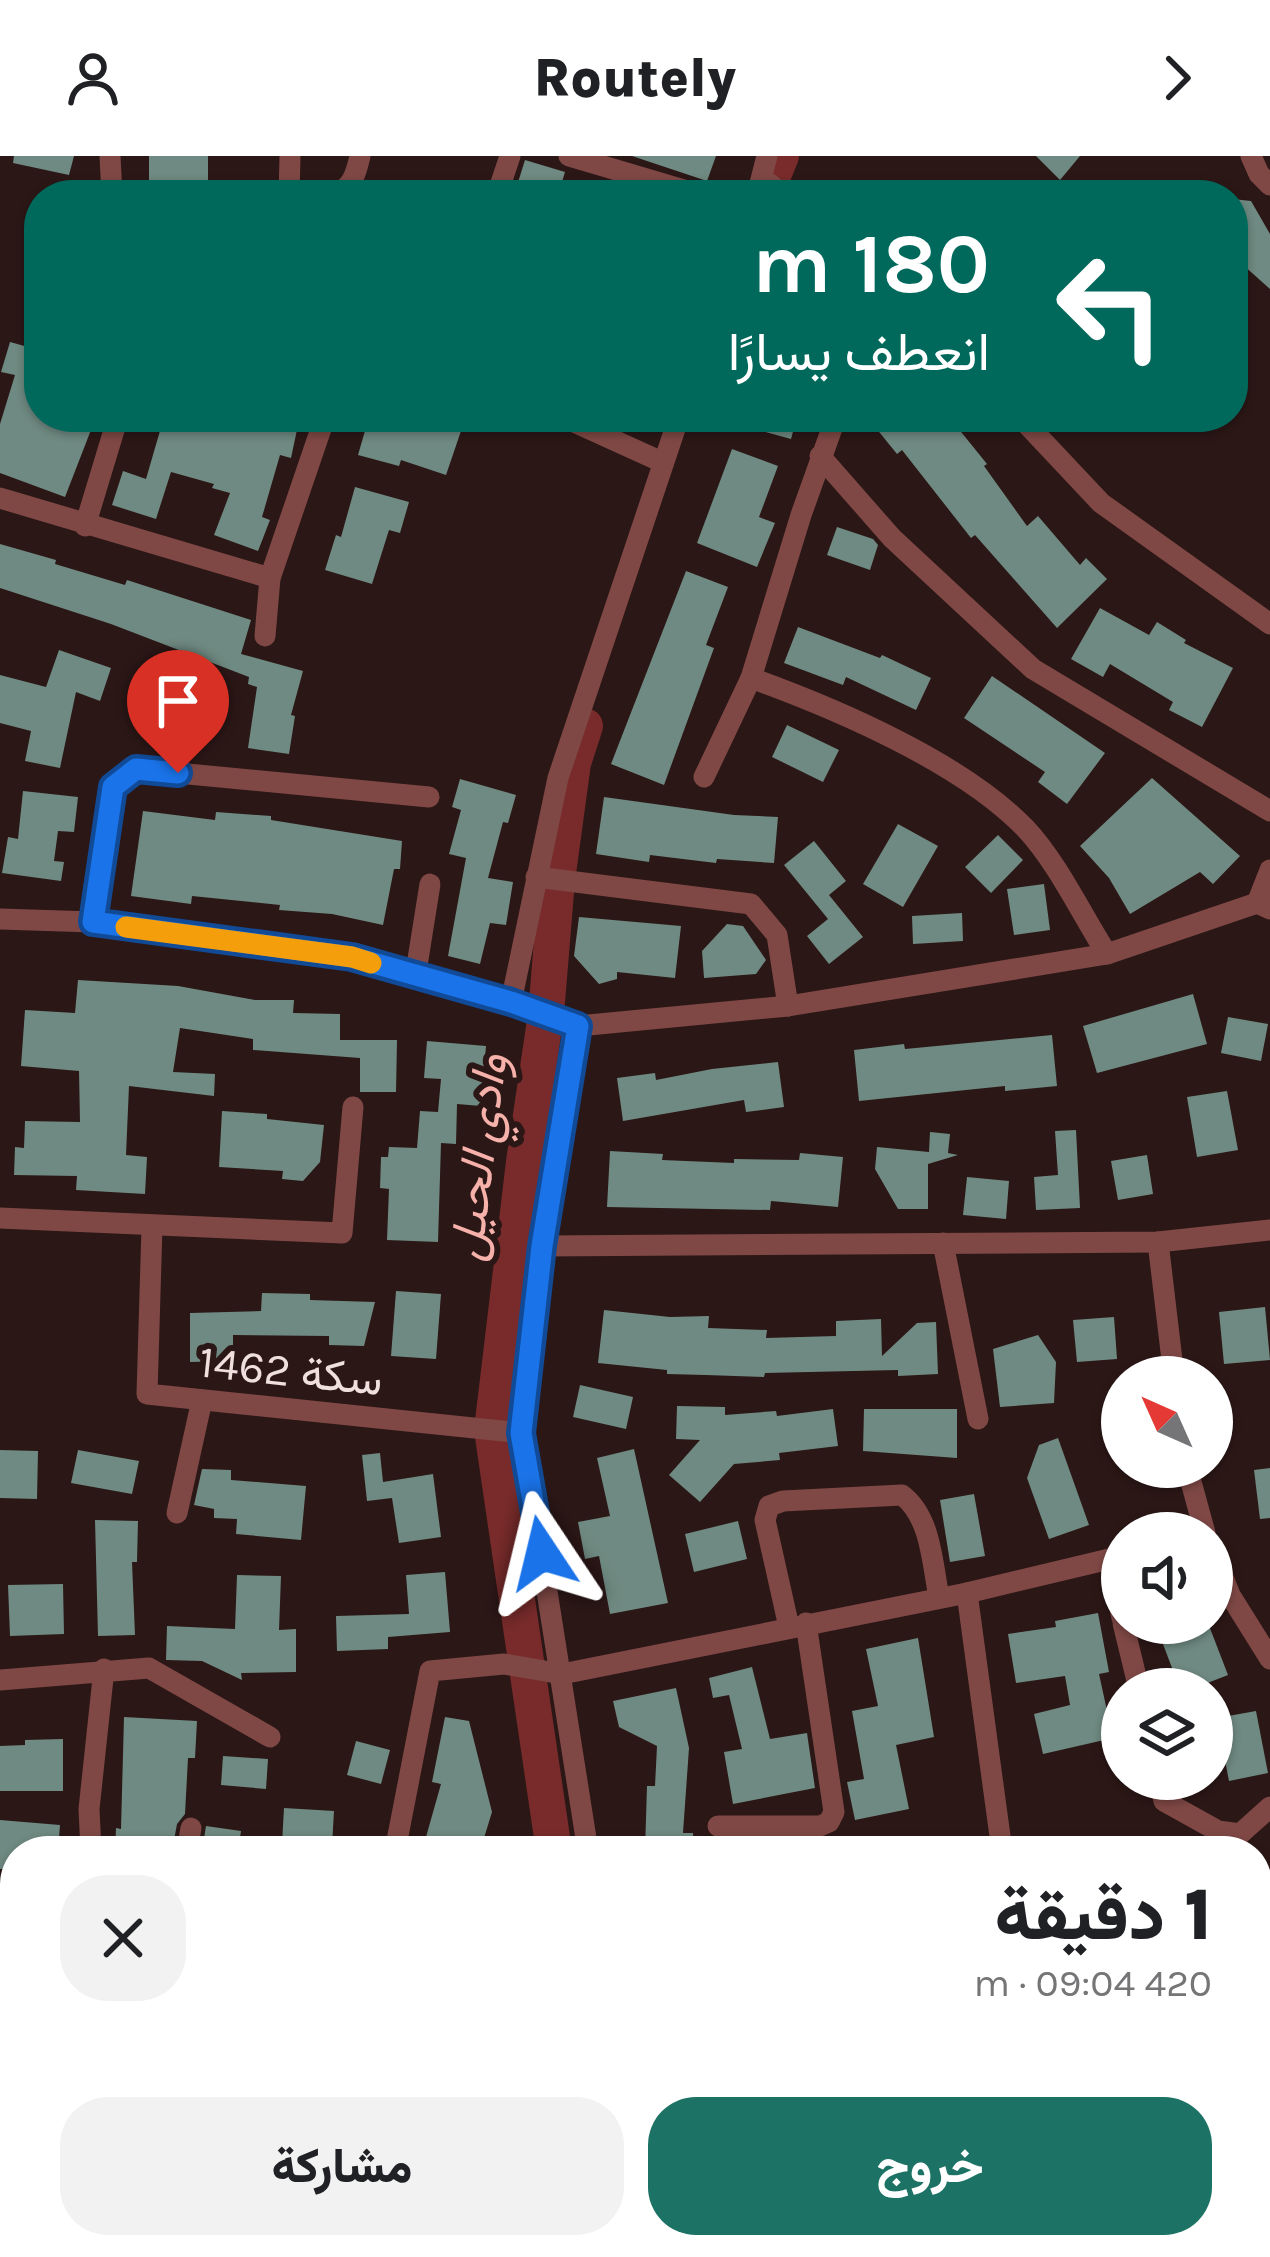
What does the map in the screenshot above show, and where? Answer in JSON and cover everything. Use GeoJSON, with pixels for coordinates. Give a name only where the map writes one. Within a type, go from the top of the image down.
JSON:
{"type":"FeatureCollection","features":[{"type":"Feature","properties":{"kind":"street"},"geometry":{"type":"LineString","coordinates":[[569,156],[650,180]]}},
{"type":"Feature","properties":{"kind":"street"},"geometry":{"type":"LineString","coordinates":[[85,526],[113,432]]}},
{"type":"Feature","properties":{"kind":"street"},"geometry":{"type":"LineString","coordinates":[[265,636],[270,578],[320,432]]}},
{"type":"Feature","properties":{"kind":"street"},"geometry":{"type":"LineString","coordinates":[[595,432],[662,462]]}},
{"type":"Feature","properties":{"kind":"street"},"geometry":{"type":"LineString","coordinates":[[511,1002],[558,778],[673,432]]}},
{"type":"Feature","properties":{"kind":"street"},"geometry":{"type":"LineString","coordinates":[[704,777],[751,678],[830,432]]}},
{"type":"Feature","properties":{"kind":"street"},"geometry":{"type":"LineString","coordinates":[[1034,432],[1101,503],[1270,624]]}},
{"type":"Feature","properties":{"kind":"street"},"geometry":{"type":"LineString","coordinates":[[820,456],[892,538],[1033,669],[1270,811]]}},
{"type":"Feature","properties":{"kind":"street"},"geometry":{"type":"LineString","coordinates":[[0,498],[270,578]]}},
{"type":"Feature","properties":{"kind":"street"},"geometry":{"type":"LineString","coordinates":[[751,678],[820,703],[984,789],[1030,833],[1107,954]]}},
{"type":"Feature","properties":{"kind":"street"},"geometry":{"type":"LineString","coordinates":[[93,922],[113,787],[136,769],[429,797]]}},
{"type":"Feature","properties":{"kind":"street"},"geometry":{"type":"LineString","coordinates":[[0,919],[93,922],[352,957],[578,1026],[788,1006],[1107,954],[1263,906],[1270,869]]}},
{"type":"Feature","properties":{"kind":"street"},"geometry":{"type":"LineString","coordinates":[[536,878],[751,904],[777,935],[788,1006]]}},
{"type":"Feature","properties":{"kind":"street"},"geometry":{"type":"LineString","coordinates":[[415,978],[430,884]]}},
{"type":"Feature","properties":{"kind":"street"},"geometry":{"type":"LineString","coordinates":[[578,1026],[542,1246],[521,1433],[586,1836]]}},
{"type":"Feature","properties":{"kind":"street"},"geometry":{"type":"LineString","coordinates":[[0,1218],[342,1233],[353,1107]]}},
{"type":"Feature","properties":{"kind":"street","name":"سكة 1462"},"geometry":{"type":"LineString","coordinates":[[152,1227],[148,1394],[521,1433]]}},
{"type":"Feature","properties":{"kind":"street"},"geometry":{"type":"LineString","coordinates":[[542,1246],[1158,1242],[1270,1230]]}},
{"type":"Feature","properties":{"kind":"street"},"geometry":{"type":"LineString","coordinates":[[1158,1242],[1172,1356]]}},
{"type":"Feature","properties":{"kind":"street"},"geometry":{"type":"LineString","coordinates":[[943,1243],[978,1419]]}},
{"type":"Feature","properties":{"kind":"street"},"geometry":{"type":"LineString","coordinates":[[177,1513],[202,1400]]}},
{"type":"Feature","properties":{"kind":"street"},"geometry":{"type":"LineString","coordinates":[[718,1826],[820,1826],[834,1812],[798,1625],[765,1520],[769,1506],[783,1501],[902,1495],[916,1505],[923,1522],[939,1598]]}},
{"type":"Feature","properties":{"kind":"street"},"geometry":{"type":"LineString","coordinates":[[398,1836],[430,1671],[504,1664],[562,1674],[1101,1561]]}},
{"type":"Feature","properties":{"kind":"street"},"geometry":{"type":"LineString","coordinates":[[967,1592],[1000,1836]]}},
{"type":"Feature","properties":{"kind":"street"},"geometry":{"type":"LineString","coordinates":[[1233,1600],[1270,1659]]}},
{"type":"Feature","properties":{"kind":"street"},"geometry":{"type":"LineString","coordinates":[[0,1680],[149,1668],[270,1737]]}},
{"type":"Feature","properties":{"kind":"street"},"geometry":{"type":"LineString","coordinates":[[90,1836],[104,1669]]}},
{"type":"Feature","properties":{"kind":"street"},"geometry":{"type":"LineString","coordinates":[[1164,1800],[1219,1831],[1240,1834],[1270,1807]]}},
{"type":"Feature","properties":{"kind":"building"},"geometry":{"type":"Polygon","coordinates":[[[14,156],[74,156],[69,175],[13,163],[14,156]]]}},
{"type":"Feature","properties":{"kind":"building"},"geometry":{"type":"Polygon","coordinates":[[[149,156],[208,156],[208,180],[149,180],[149,156]]]}},
{"type":"Feature","properties":{"kind":"building"},"geometry":{"type":"Polygon","coordinates":[[[632,156],[716,156],[704,180],[632,156]]]}},
{"type":"Feature","properties":{"kind":"building"},"geometry":{"type":"Polygon","coordinates":[[[1036,156],[1080,156],[1060,180],[1036,156]]]}},
{"type":"Feature","properties":{"kind":"building"},"geometry":{"type":"Polygon","coordinates":[[[525,160],[565,172],[563,180],[519,180],[525,160]]]}},
{"type":"Feature","properties":{"kind":"building"},"geometry":{"type":"Polygon","coordinates":[[[1248,201],[1270,234],[1270,289],[1248,269],[1248,201]]]}},
{"type":"Feature","properties":{"kind":"building"},"geometry":{"type":"Polygon","coordinates":[[[10,342],[24,346],[24,432],[90,432],[65,497],[0,473],[0,424],[15,375],[1,372],[10,342]]]}},
{"type":"Feature","properties":{"kind":"building"},"geometry":{"type":"Polygon","coordinates":[[[160,432],[297,432],[291,458],[280,455],[262,517],[270,520],[258,551],[214,535],[230,493],[212,488],[214,484],[171,472],[156,519],[112,505],[123,471],[146,479],[160,432]]]}},
{"type":"Feature","properties":{"kind":"building"},"geometry":{"type":"Polygon","coordinates":[[[365,432],[461,432],[446,475],[401,460],[399,466],[358,455],[365,432]]]}},
{"type":"Feature","properties":{"kind":"building"},"geometry":{"type":"Polygon","coordinates":[[[766,432],[793,432],[791,439],[766,432]]]}},
{"type":"Feature","properties":{"kind":"building"},"geometry":{"type":"Polygon","coordinates":[[[879,432],[961,432],[1027,526],[1038,516],[1080,565],[1086,558],[1107,579],[1057,628],[975,535],[971,538],[902,450],[897,454],[879,432]]]}},
{"type":"Feature","properties":{"kind":"building"},"geometry":{"type":"Polygon","coordinates":[[[732,449],[778,466],[759,517],[775,523],[757,567],[697,543],[732,449]]]}},
{"type":"Feature","properties":{"kind":"building"},"geometry":{"type":"Polygon","coordinates":[[[355,487],[409,502],[400,533],[389,530],[372,584],[325,570],[336,535],[341,537],[355,487]]]}},
{"type":"Feature","properties":{"kind":"building"},"geometry":{"type":"Polygon","coordinates":[[[837,527],[878,545],[870,570],[827,555],[837,527]]]}},
{"type":"Feature","properties":{"kind":"building"},"geometry":{"type":"Polygon","coordinates":[[[0,544],[251,620],[241,654],[303,671],[291,715],[295,716],[289,754],[248,748],[257,687],[248,684],[249,677],[0,588],[0,544]]]}},
{"type":"Feature","properties":{"kind":"building"},"geometry":{"type":"Polygon","coordinates":[[[686,571],[728,587],[706,645],[714,648],[664,785],[611,764],[686,571]]]}},
{"type":"Feature","properties":{"kind":"building"},"geometry":{"type":"Polygon","coordinates":[[[1100,608],[1149,635],[1157,622],[1184,643],[1233,668],[1202,727],[1169,710],[1173,702],[1110,664],[1103,677],[1071,659],[1100,608]]]}},
{"type":"Feature","properties":{"kind":"building"},"geometry":{"type":"Polygon","coordinates":[[[798,627],[882,655],[931,678],[916,710],[846,677],[843,685],[784,663],[798,627]]]}},
{"type":"Feature","properties":{"kind":"building"},"geometry":{"type":"Polygon","coordinates":[[[59,650],[111,668],[100,701],[76,692],[60,768],[25,761],[31,731],[0,723],[0,675],[46,687],[59,650]]]}},
{"type":"Feature","properties":{"kind":"building"},"geometry":{"type":"Polygon","coordinates":[[[992,676],[1105,753],[1067,804],[1038,782],[1045,772],[964,718],[992,676]]]}},
{"type":"Feature","properties":{"kind":"building"},"geometry":{"type":"Polygon","coordinates":[[[151,696],[196,706],[189,738],[145,728],[151,696]]]}},
{"type":"Feature","properties":{"kind":"building"},"geometry":{"type":"Polygon","coordinates":[[[787,725],[839,750],[823,782],[772,757],[787,725]]]}},
{"type":"Feature","properties":{"kind":"building"},"geometry":{"type":"Polygon","coordinates":[[[1152,778],[1240,856],[1213,884],[1200,872],[1130,914],[1109,878],[1080,846],[1152,778]]]}},
{"type":"Feature","properties":{"kind":"building"},"geometry":{"type":"Polygon","coordinates":[[[460,779],[516,795],[508,823],[503,822],[488,878],[513,882],[506,925],[490,923],[480,964],[448,956],[466,858],[449,854],[461,810],[452,807],[460,779]]]}},
{"type":"Feature","properties":{"kind":"building"},"geometry":{"type":"Polygon","coordinates":[[[23,791],[78,797],[74,832],[58,831],[54,861],[64,862],[61,881],[2,873],[8,837],[18,839],[23,791]]]}},
{"type":"Feature","properties":{"kind":"building"},"geometry":{"type":"Polygon","coordinates":[[[604,797],[778,817],[774,863],[717,859],[716,863],[650,855],[649,862],[596,854],[604,797]]]}},
{"type":"Feature","properties":{"kind":"building"},"geometry":{"type":"Polygon","coordinates":[[[143,811],[215,820],[216,812],[271,816],[271,820],[402,841],[400,869],[394,869],[383,925],[332,914],[279,910],[280,905],[192,896],[191,904],[131,896],[143,811]]]}},
{"type":"Feature","properties":{"kind":"building"},"geometry":{"type":"Polygon","coordinates":[[[898,824],[938,846],[903,907],[863,884],[898,824]]]}},
{"type":"Feature","properties":{"kind":"building"},"geometry":{"type":"Polygon","coordinates":[[[998,835],[1023,860],[991,893],[965,867],[998,835]]]}},
{"type":"Feature","properties":{"kind":"building"},"geometry":{"type":"Polygon","coordinates":[[[814,841],[846,881],[829,895],[863,937],[829,964],[807,936],[828,919],[784,865],[814,841]]]}},
{"type":"Feature","properties":{"kind":"building"},"geometry":{"type":"Polygon","coordinates":[[[1044,884],[1050,930],[1014,935],[1007,889],[1044,884]]]}},
{"type":"Feature","properties":{"kind":"building"},"geometry":{"type":"Polygon","coordinates":[[[962,913],[963,941],[913,944],[912,916],[962,913]]]}},
{"type":"Feature","properties":{"kind":"building"},"geometry":{"type":"Polygon","coordinates":[[[579,917],[681,926],[675,978],[617,972],[617,979],[599,984],[574,956],[579,917]]]}},
{"type":"Feature","properties":{"kind":"building"},"geometry":{"type":"Polygon","coordinates":[[[727,924],[743,926],[766,960],[756,974],[704,978],[702,951],[727,924]]]}},
{"type":"Feature","properties":{"kind":"building"},"geometry":{"type":"Polygon","coordinates":[[[78,980],[294,1000],[293,1013],[340,1014],[340,1040],[397,1040],[396,1092],[360,1092],[360,1058],[253,1050],[253,1039],[180,1028],[173,1072],[215,1074],[214,1096],[129,1086],[126,1155],[147,1157],[145,1194],[76,1190],[77,1176],[14,1175],[15,1147],[24,1148],[25,1121],[80,1122],[79,1071],[21,1066],[25,1010],[75,1013],[78,980]]]}},
{"type":"Feature","properties":{"kind":"building"},"geometry":{"type":"Polygon","coordinates":[[[1193,994],[1207,1044],[1097,1073],[1083,1026],[1193,994]]]}},
{"type":"Feature","properties":{"kind":"building"},"geometry":{"type":"Polygon","coordinates":[[[1228,1017],[1268,1024],[1261,1061],[1221,1053],[1228,1017]]]}},
{"type":"Feature","properties":{"kind":"building"},"geometry":{"type":"Polygon","coordinates":[[[1052,1035],[1057,1086],[1005,1091],[1005,1086],[859,1101],[854,1050],[1052,1035]]]}},
{"type":"Feature","properties":{"kind":"building"},"geometry":{"type":"Polygon","coordinates":[[[427,1041],[486,1046],[481,1106],[457,1104],[456,1144],[441,1143],[438,1242],[387,1240],[389,1189],[380,1188],[381,1157],[388,1157],[389,1147],[417,1148],[420,1111],[438,1112],[441,1079],[424,1078],[427,1041]]]}},
{"type":"Feature","properties":{"kind":"building"},"geometry":{"type":"Polygon","coordinates":[[[778,1062],[784,1107],[746,1112],[744,1100],[623,1121],[617,1078],[655,1073],[656,1080],[778,1062]]]}},
{"type":"Feature","properties":{"kind":"building"},"geometry":{"type":"Polygon","coordinates":[[[1227,1091],[1238,1150],[1197,1157],[1187,1097],[1227,1091]]]}},
{"type":"Feature","properties":{"kind":"building"},"geometry":{"type":"Polygon","coordinates":[[[222,1111],[324,1125],[320,1162],[303,1181],[282,1179],[283,1171],[219,1167],[222,1111]]]}},
{"type":"Feature","properties":{"kind":"building"},"geometry":{"type":"Polygon","coordinates":[[[1076,1130],[1080,1208],[1036,1210],[1034,1177],[1058,1175],[1055,1131],[1076,1130]]]}},
{"type":"Feature","properties":{"kind":"building"},"geometry":{"type":"Polygon","coordinates":[[[930,1132],[950,1134],[948,1153],[958,1155],[928,1164],[928,1209],[898,1209],[875,1169],[877,1147],[929,1152],[930,1132]]]}},
{"type":"Feature","properties":{"kind":"building"},"geometry":{"type":"Polygon","coordinates":[[[610,1151],[663,1154],[662,1160],[734,1163],[734,1159],[799,1160],[800,1153],[843,1157],[838,1207],[771,1201],[770,1210],[607,1207],[610,1151]]]}},
{"type":"Feature","properties":{"kind":"building"},"geometry":{"type":"Polygon","coordinates":[[[1147,1155],[1153,1194],[1118,1200],[1111,1161],[1147,1155]]]}},
{"type":"Feature","properties":{"kind":"building"},"geometry":{"type":"Polygon","coordinates":[[[967,1177],[1009,1181],[1006,1219],[963,1215],[967,1177]]]}},
{"type":"Feature","properties":{"kind":"building"},"geometry":{"type":"Polygon","coordinates":[[[396,1291],[441,1294],[436,1359],[391,1356],[396,1291]]]}},
{"type":"Feature","properties":{"kind":"building"},"geometry":{"type":"Polygon","coordinates":[[[262,1293],[375,1302],[364,1346],[329,1345],[329,1336],[233,1335],[233,1361],[190,1362],[190,1313],[261,1311],[262,1293]]]}},
{"type":"Feature","properties":{"kind":"building"},"geometry":{"type":"Polygon","coordinates":[[[1265,1307],[1270,1360],[1233,1363],[1233,1356],[1223,1356],[1219,1312],[1265,1307]]]}},
{"type":"Feature","properties":{"kind":"building"},"geometry":{"type":"Polygon","coordinates":[[[604,1310],[709,1316],[708,1328],[767,1330],[766,1338],[836,1336],[836,1321],[881,1319],[882,1356],[917,1323],[936,1322],[938,1374],[898,1376],[898,1370],[765,1373],[764,1377],[667,1374],[667,1370],[598,1363],[604,1310]]]}},
{"type":"Feature","properties":{"kind":"building"},"geometry":{"type":"Polygon","coordinates":[[[1114,1317],[1117,1356],[1077,1362],[1073,1320],[1114,1317]]]}},
{"type":"Feature","properties":{"kind":"building"},"geometry":{"type":"Polygon","coordinates":[[[1038,1335],[1056,1362],[1054,1403],[1000,1407],[993,1349],[1038,1335]]]}},
{"type":"Feature","properties":{"kind":"building"},"geometry":{"type":"Polygon","coordinates":[[[580,1385],[633,1397],[626,1429],[573,1417],[580,1385]]]}},
{"type":"Feature","properties":{"kind":"building"},"geometry":{"type":"Polygon","coordinates":[[[677,1406],[725,1407],[725,1415],[776,1411],[777,1416],[833,1409],[838,1446],[779,1453],[780,1460],[734,1464],[700,1502],[669,1475],[700,1440],[676,1439],[677,1406]]]}},
{"type":"Feature","properties":{"kind":"building"},"geometry":{"type":"Polygon","coordinates":[[[864,1409],[957,1409],[957,1458],[863,1451],[864,1409]]]}},
{"type":"Feature","properties":{"kind":"building"},"geometry":{"type":"Polygon","coordinates":[[[1058,1438],[1089,1525],[1049,1539],[1027,1478],[1039,1445],[1058,1438]]]}},
{"type":"Feature","properties":{"kind":"building"},"geometry":{"type":"Polygon","coordinates":[[[634,1449],[668,1603],[610,1614],[599,1556],[585,1559],[578,1522],[610,1516],[597,1458],[634,1449]]]}},
{"type":"Feature","properties":{"kind":"building"},"geometry":{"type":"Polygon","coordinates":[[[0,1450],[38,1451],[37,1499],[0,1498],[0,1450]]]}},
{"type":"Feature","properties":{"kind":"building"},"geometry":{"type":"Polygon","coordinates":[[[78,1450],[139,1461],[132,1494],[71,1483],[78,1450]]]}},
{"type":"Feature","properties":{"kind":"building"},"geometry":{"type":"Polygon","coordinates":[[[380,1453],[383,1482],[433,1474],[441,1537],[399,1543],[392,1498],[367,1501],[362,1455],[380,1453]]]}},
{"type":"Feature","properties":{"kind":"building"},"geometry":{"type":"Polygon","coordinates":[[[1270,1468],[1270,1518],[1260,1519],[1254,1470],[1270,1468]]]}},
{"type":"Feature","properties":{"kind":"building"},"geometry":{"type":"Polygon","coordinates":[[[202,1469],[231,1470],[231,1480],[306,1486],[301,1540],[236,1534],[237,1519],[214,1518],[214,1509],[194,1505],[202,1469]]]}},
{"type":"Feature","properties":{"kind":"building"},"geometry":{"type":"Polygon","coordinates":[[[974,1494],[985,1556],[950,1562],[940,1500],[974,1494]]]}},
{"type":"Feature","properties":{"kind":"building"},"geometry":{"type":"Polygon","coordinates":[[[95,1520],[138,1521],[137,1562],[132,1562],[135,1635],[98,1636],[95,1520]]]}},
{"type":"Feature","properties":{"kind":"building"},"geometry":{"type":"Polygon","coordinates":[[[738,1521],[747,1559],[694,1572],[685,1534],[738,1521]]]}},
{"type":"Feature","properties":{"kind":"building"},"geometry":{"type":"Polygon","coordinates":[[[445,1572],[450,1632],[388,1637],[388,1649],[337,1651],[336,1616],[409,1614],[406,1575],[445,1572]]]}},
{"type":"Feature","properties":{"kind":"building"},"geometry":{"type":"Polygon","coordinates":[[[237,1575],[281,1576],[279,1630],[296,1629],[296,1672],[241,1673],[242,1680],[202,1661],[166,1660],[167,1626],[235,1629],[237,1575]]]}},
{"type":"Feature","properties":{"kind":"building"},"geometry":{"type":"Polygon","coordinates":[[[63,1584],[64,1634],[10,1636],[8,1585],[63,1584]]]}},
{"type":"Feature","properties":{"kind":"building"},"geometry":{"type":"Polygon","coordinates":[[[1098,1613],[1108,1668],[1101,1668],[1099,1674],[1101,1741],[1043,1754],[1034,1714],[1070,1705],[1065,1676],[1016,1683],[1008,1634],[1056,1627],[1055,1621],[1098,1613]]]}},
{"type":"Feature","properties":{"kind":"building"},"geometry":{"type":"Polygon","coordinates":[[[918,1638],[934,1737],[896,1745],[909,1809],[855,1820],[847,1782],[864,1779],[852,1711],[878,1706],[866,1649],[918,1638]]]}},
{"type":"Feature","properties":{"kind":"building"},"geometry":{"type":"Polygon","coordinates":[[[1163,1644],[1216,1644],[1225,1668],[1172,1668],[1163,1644]]]}},
{"type":"Feature","properties":{"kind":"building"},"geometry":{"type":"Polygon","coordinates":[[[752,1667],[770,1739],[807,1733],[815,1788],[733,1804],[724,1752],[742,1749],[729,1695],[713,1698],[709,1678],[752,1667]]]}},
{"type":"Feature","properties":{"kind":"building"},"geometry":{"type":"Polygon","coordinates":[[[676,1688],[689,1748],[683,1833],[693,1836],[645,1836],[647,1786],[655,1786],[657,1746],[619,1727],[613,1701],[676,1688]]]}},
{"type":"Feature","properties":{"kind":"building"},"geometry":{"type":"Polygon","coordinates":[[[1256,1711],[1268,1773],[1233,1780],[1233,1715],[1256,1711]]]}},
{"type":"Feature","properties":{"kind":"building"},"geometry":{"type":"Polygon","coordinates":[[[124,1717],[197,1721],[195,1758],[188,1758],[185,1814],[175,1836],[116,1836],[116,1828],[121,1829],[124,1717]]]}},
{"type":"Feature","properties":{"kind":"building"},"geometry":{"type":"Polygon","coordinates":[[[445,1717],[469,1721],[492,1812],[485,1836],[426,1836],[441,1784],[432,1782],[445,1717]]]}},
{"type":"Feature","properties":{"kind":"building"},"geometry":{"type":"Polygon","coordinates":[[[63,1739],[63,1791],[0,1791],[0,1746],[63,1739]]]}},
{"type":"Feature","properties":{"kind":"building"},"geometry":{"type":"Polygon","coordinates":[[[356,1741],[390,1750],[381,1784],[347,1775],[356,1741]]]}},
{"type":"Feature","properties":{"kind":"building"},"geometry":{"type":"Polygon","coordinates":[[[223,1756],[268,1759],[266,1789],[221,1785],[223,1756]]]}},
{"type":"Feature","properties":{"kind":"building"},"geometry":{"type":"Polygon","coordinates":[[[284,1808],[334,1811],[333,1836],[282,1836],[284,1808]]]}},
{"type":"Feature","properties":{"kind":"building"},"geometry":{"type":"Polygon","coordinates":[[[0,1820],[60,1825],[59,1836],[0,1836],[0,1820]]]}},
{"type":"Feature","properties":{"kind":"building"},"geometry":{"type":"Polygon","coordinates":[[[206,1826],[241,1831],[240,1836],[204,1836],[206,1826]]]}},
{"type":"Feature","properties":{"kind":"waterway","name":"وادي الحيل"},"geometry":{"type":"LineString","coordinates":[[771,180],[781,156]]}},
{"type":"Feature","properties":{"kind":"waterway","name":"وادي الحيل"},"geometry":{"type":"LineString","coordinates":[[552,1836],[492,1430],[546,1014],[557,880],[573,763],[585,726]]}},
{"type":"Feature","properties":{"kind":"slow traffic"},"geometry":{"type":"LineString","coordinates":[[126,927],[371,963]]}},
{"type":"Feature","properties":{"kind":"route"},"geometry":{"type":"LineString","coordinates":[[178,773],[136,769],[113,787],[93,922],[352,957],[578,1026],[542,1246],[521,1433],[542,1553]]}}]}
